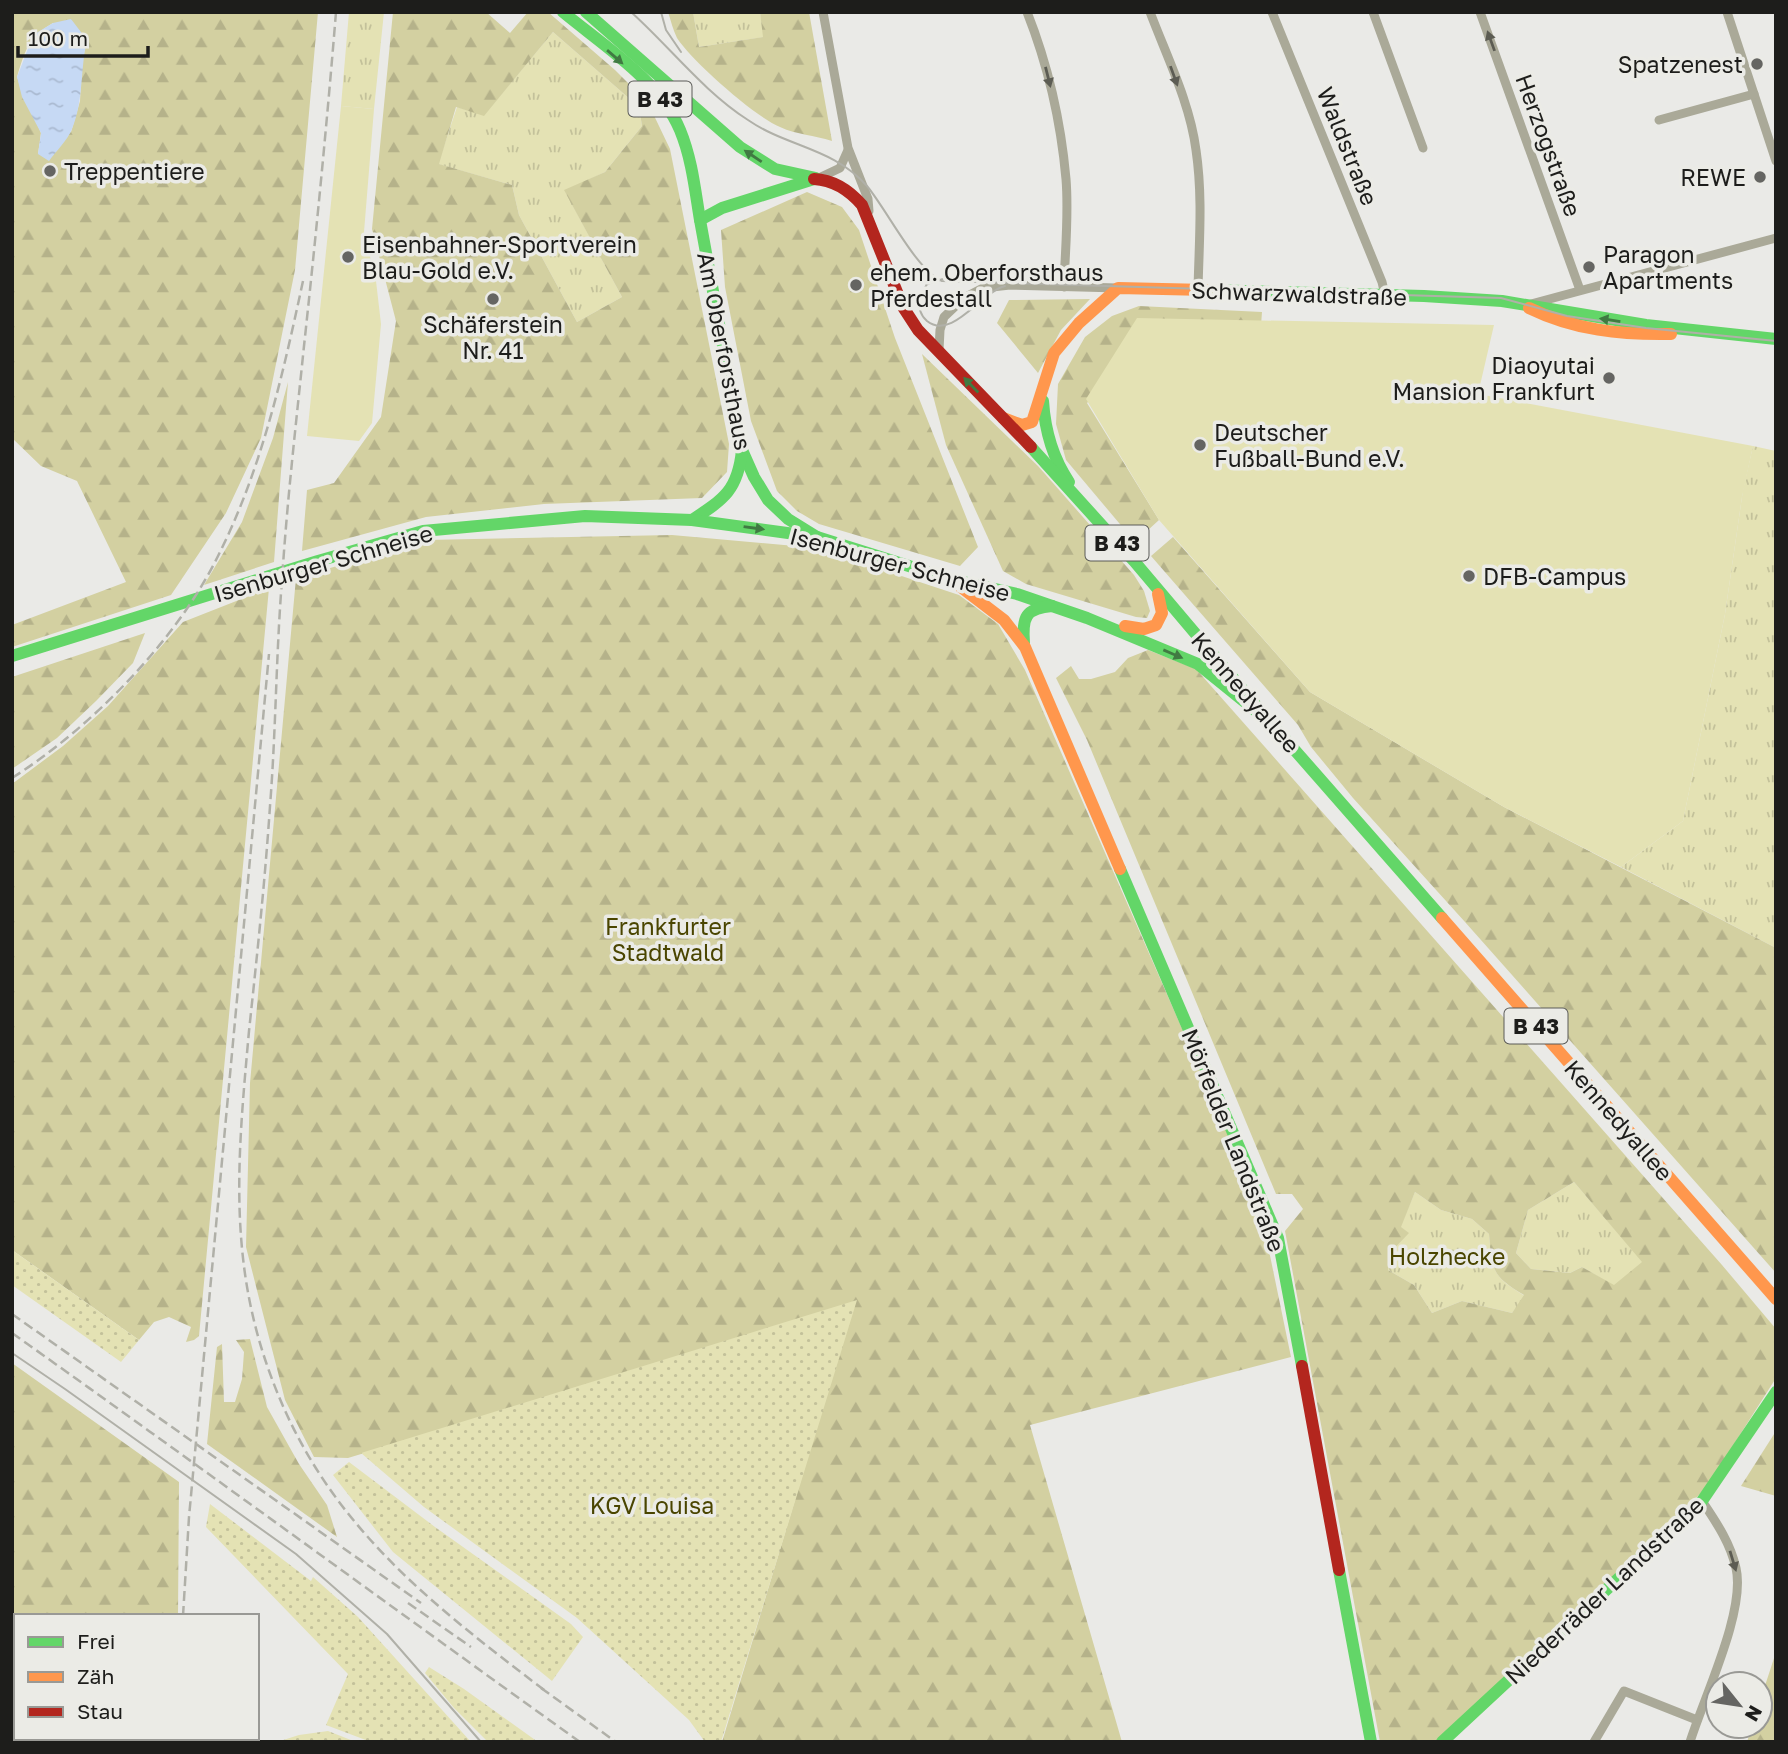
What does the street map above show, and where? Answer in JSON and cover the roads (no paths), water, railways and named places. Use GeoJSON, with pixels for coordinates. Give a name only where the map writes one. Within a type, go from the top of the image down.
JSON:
{"type":"FeatureCollection","features":[{"type":"Feature","properties":{"kind":"main road","name":"B 43"},"geometry":{"type":"LineString","coordinates":[[563,12],[653,90],[673,115],[686,146],[700,220]]}},
{"type":"Feature","properties":{"kind":"main road","name":"B 43"},"geometry":{"type":"LineString","coordinates":[[586,12],[740,148],[775,169],[817,178]]}},
{"type":"Feature","properties":{"kind":"main road"},"geometry":{"type":"LineString","coordinates":[[700,220],[722,208],[817,178]]}},
{"type":"Feature","properties":{"kind":"main road","name":"Kennedyallee"},"geometry":{"type":"LineString","coordinates":[[817,178],[837,184],[860,201],[905,311],[918,330],[1003,418],[1155,586],[1271,723],[1776,1299]]}},
{"type":"Feature","properties":{"kind":"main road","name":"Am Oberforsthaus"},"geometry":{"type":"LineString","coordinates":[[700,220],[742,450],[768,500],[788,519],[817,537]]}},
{"type":"Feature","properties":{"kind":"main road"},"geometry":{"type":"LineString","coordinates":[[1003,418],[1020,424],[1030,423],[1050,362],[1061,343],[1118,288]]}},
{"type":"Feature","properties":{"kind":"main road","name":"Schwarzwaldstraße"},"geometry":{"type":"LineString","coordinates":[[1118,288],[1506,301],[1646,325],[1776,339]]}},
{"type":"Feature","properties":{"kind":"main road"},"geometry":{"type":"LineString","coordinates":[[1042,393],[1048,442],[1062,473],[1077,492],[1077,500]]}},
{"type":"Feature","properties":{"kind":"main road"},"geometry":{"type":"LineString","coordinates":[[692,520],[723,499],[734,486],[740,471],[742,450]]}},
{"type":"Feature","properties":{"kind":"main road","name":"Isenburger Schneise"},"geometry":{"type":"LineString","coordinates":[[12,656],[423,531],[585,516],[692,520],[817,537],[950,579],[1013,593],[1078,615],[1198,664],[1271,723]]}},
{"type":"Feature","properties":{"kind":"main road","name":"Mörfelder Landstraße"},"geometry":{"type":"LineString","coordinates":[[950,579],[1004,620],[1024,647],[1278,1238],[1371,1742]]}},
{"type":"Feature","properties":{"kind":"main road"},"geometry":{"type":"LineString","coordinates":[[1078,615],[1141,631],[1148,630],[1157,624],[1162,614],[1162,604],[1155,586]]}},
{"type":"Feature","properties":{"kind":"main road"},"geometry":{"type":"LineString","coordinates":[[1024,647],[1024,617],[1036,609],[1052,606]]}},
{"type":"Feature","properties":{"kind":"main road","name":"Niederräder Landstraße"},"geometry":{"type":"LineString","coordinates":[[1442,1742],[1702,1501],[1776,1392]]}},
{"type":"Feature","properties":{"kind":"street"},"geometry":{"type":"LineString","coordinates":[[823,12],[848,148],[868,199],[868,216]]}},
{"type":"Feature","properties":{"kind":"street"},"geometry":{"type":"LineString","coordinates":[[1027,12],[1037,36],[1049,81],[1066,180],[1064,287]]}},
{"type":"Feature","properties":{"kind":"street"},"geometry":{"type":"LineString","coordinates":[[1150,12],[1183,101],[1196,149],[1201,230],[1198,290]]}},
{"type":"Feature","properties":{"kind":"street","name":"Waldstraße"},"geometry":{"type":"LineString","coordinates":[[1272,12],[1385,295]]}},
{"type":"Feature","properties":{"kind":"street"},"geometry":{"type":"LineString","coordinates":[[1374,12],[1423,148]]}},
{"type":"Feature","properties":{"kind":"street","name":"Herzogstraße"},"geometry":{"type":"LineString","coordinates":[[1480,12],[1580,290]]}},
{"type":"Feature","properties":{"kind":"street"},"geometry":{"type":"LineString","coordinates":[[1727,12],[1776,161]]}},
{"type":"Feature","properties":{"kind":"street"},"geometry":{"type":"LineString","coordinates":[[1659,120],[1754,94]]}},
{"type":"Feature","properties":{"kind":"street"},"geometry":{"type":"LineString","coordinates":[[817,178],[834,173],[840,168],[846,160],[848,148]]}},
{"type":"Feature","properties":{"kind":"street"},"geometry":{"type":"LineString","coordinates":[[1523,305],[1776,237]]}},
{"type":"Feature","properties":{"kind":"street","name":"Schwarzwaldstraße"},"geometry":{"type":"LineString","coordinates":[[939,352],[940,326],[951,309],[977,290],[999,285],[1118,288]]}},
{"type":"Feature","properties":{"kind":"street"},"geometry":{"type":"LineString","coordinates":[[1690,1742],[1733,1620],[1738,1593],[1736,1569],[1723,1531],[1702,1501]]}},
{"type":"Feature","properties":{"kind":"street"},"geometry":{"type":"LineString","coordinates":[[1594,1742],[1624,1692],[1697,1720]]}},
{"type":"Feature","properties":{"kind":"water"},"geometry":{"type":"Polygon","coordinates":[[[71,19],[87,40],[80,96],[72,129],[49,161],[38,154],[41,133],[22,97],[17,77],[32,38],[53,23],[71,19]]]}},
{"type":"Feature","properties":{"kind":"tram line"},"geometry":{"type":"LineString","coordinates":[[631,12],[716,96],[748,120],[840,163],[854,173],[867,186],[913,253],[932,275],[942,281],[1501,298],[1567,316],[1646,328],[1776,341]]}},
{"type":"Feature","properties":{"kind":"tram line"},"geometry":{"type":"LineString","coordinates":[[661,12],[666,30],[681,52]]}},
{"type":"Feature","properties":{"kind":"tram line"},"geometry":{"type":"LineString","coordinates":[[943,279],[927,284],[919,300],[923,316],[937,325],[946,325],[956,320],[1005,286]]}},
{"type":"Feature","properties":{"kind":"tram line"},"geometry":{"type":"LineString","coordinates":[[12,1353],[296,1554],[387,1634],[481,1742]]}},
{"type":"Feature","properties":{"kind":"railway"},"geometry":{"type":"LineString","coordinates":[[336,12],[284,551],[268,834],[242,1121],[239,1206],[242,1249],[248,1292],[272,1379],[295,1430],[321,1477],[386,1557],[463,1626],[548,1693]]}},
{"type":"Feature","properties":{"kind":"railway"},"geometry":{"type":"LineString","coordinates":[[12,778],[72,734],[130,679],[156,649],[202,586],[234,521],[259,454],[279,386],[303,281]]}},
{"type":"Feature","properties":{"kind":"railway"},"geometry":{"type":"LineString","coordinates":[[183,1614],[189,1517],[269,654]]}},
{"type":"Feature","properties":{"kind":"railway"},"geometry":{"type":"LineString","coordinates":[[12,1314],[421,1603]]}},
{"type":"Feature","properties":{"kind":"railway"},"geometry":{"type":"LineString","coordinates":[[12,1333],[580,1742]]}},
{"type":"Feature","properties":{"kind":"railway"},"geometry":{"type":"LineString","coordinates":[[408,1603],[471,1647]]}},
{"type":"Feature","properties":{"kind":"railway"},"geometry":{"type":"LineString","coordinates":[[541,1688],[616,1742]]}},
{"type":"Feature","properties":{"kind":"place","name":"Spatzenest"},"geometry":{"type":"Point","coordinates":[1757,64]}},
{"type":"Feature","properties":{"kind":"place","name":"Treppentiere"},"geometry":{"type":"Point","coordinates":[50,171]}},
{"type":"Feature","properties":{"kind":"place","name":"REWE"},"geometry":{"type":"Point","coordinates":[1760,177]}},
{"type":"Feature","properties":{"kind":"place","name":"Eisenbahner-Sportverein Blau-Gold e.V."},"geometry":{"type":"Point","coordinates":[348,257]}},
{"type":"Feature","properties":{"kind":"place","name":"Paragon Apartments"},"geometry":{"type":"Point","coordinates":[1589,267]}},
{"type":"Feature","properties":{"kind":"place","name":"ehem. Oberforsthaus Pferdestall"},"geometry":{"type":"Point","coordinates":[856,285]}},
{"type":"Feature","properties":{"kind":"place","name":"Schäferstein Nr. 41"},"geometry":{"type":"Point","coordinates":[493,299]}},
{"type":"Feature","properties":{"kind":"place","name":"Diaoyutai Mansion Frankfurt"},"geometry":{"type":"Point","coordinates":[1609,378]}},
{"type":"Feature","properties":{"kind":"place","name":"Deutscher Fußball-Bund e.V."},"geometry":{"type":"Point","coordinates":[1200,445]}},
{"type":"Feature","properties":{"kind":"place","name":"DFB-Campus"},"geometry":{"type":"Point","coordinates":[1469,576]}},
{"type":"Feature","properties":{"kind":"park label","name":"Frankfurter Stadtwald"},"geometry":{"type":"Point","coordinates":[668,939]}},
{"type":"Feature","properties":{"kind":"park label","name":"Holzhecke"},"geometry":{"type":"Point","coordinates":[1447,1256]}},
{"type":"Feature","properties":{"kind":"park label","name":"KGV Louisa"},"geometry":{"type":"Point","coordinates":[652,1505]}}]}
